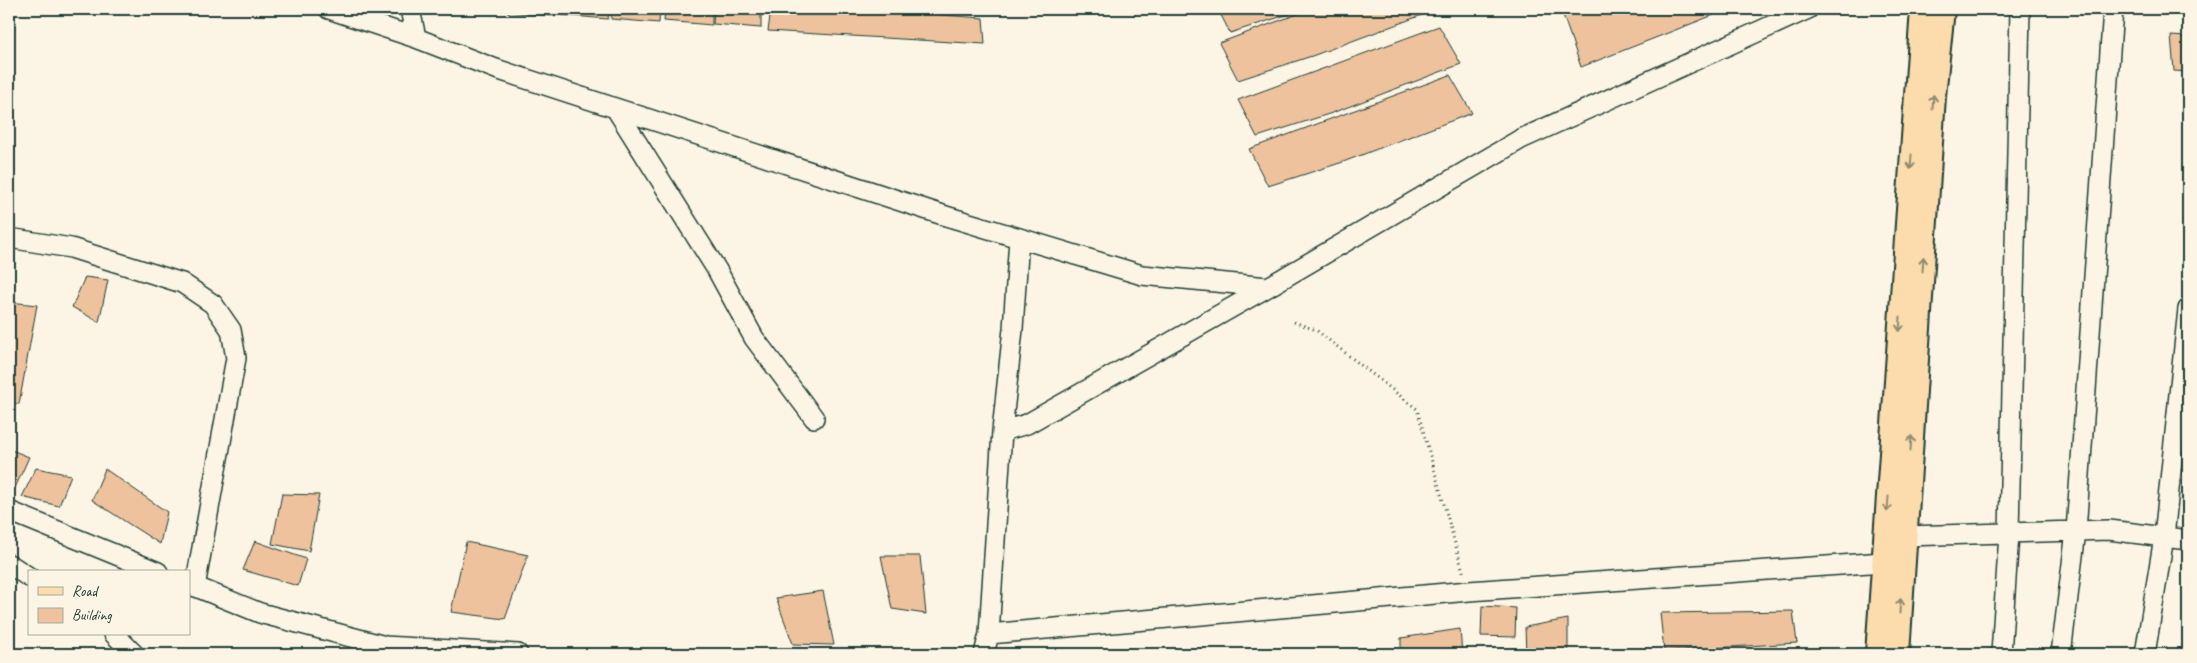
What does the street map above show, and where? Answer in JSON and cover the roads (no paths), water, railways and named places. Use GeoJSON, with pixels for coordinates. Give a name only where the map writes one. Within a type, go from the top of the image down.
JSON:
{"type":"FeatureCollection","features":[{"type":"Feature","properties":{"kind":"main road"},"geometry":{"type":"LineString","coordinates":[[1897,654],[1905,536],[1923,9]]}},
{"type":"Feature","properties":{"kind":"main road"},"geometry":{"type":"LineString","coordinates":[[1878,654],[1884,562],[1942,9]]}},
{"type":"Feature","properties":{"kind":"street"},"geometry":{"type":"LineString","coordinates":[[329,9],[416,38],[496,69],[616,109],[1019,238],[1142,275],[1268,287]]}},
{"type":"Feature","properties":{"kind":"street"},"geometry":{"type":"LineString","coordinates":[[410,9],[416,38]]}},
{"type":"Feature","properties":{"kind":"street"},"geometry":{"type":"LineString","coordinates":[[1002,431],[1027,424],[1268,287],[1521,139],[1808,9]]}},
{"type":"Feature","properties":{"kind":"street"},"geometry":{"type":"LineString","coordinates":[[2001,654],[2009,534],[2020,9]]}},
{"type":"Feature","properties":{"kind":"street"},"geometry":{"type":"LineString","coordinates":[[2061,654],[2076,531],[2113,9]]}},
{"type":"Feature","properties":{"kind":"street"},"geometry":{"type":"LineString","coordinates":[[616,109],[717,270],[754,338],[814,418]]}},
{"type":"Feature","properties":{"kind":"street"},"geometry":{"type":"LineString","coordinates":[[9,238],[71,248],[182,282],[213,304],[231,330],[236,358],[192,586],[260,613],[385,646],[518,654]]}},
{"type":"Feature","properties":{"kind":"street"},"geometry":{"type":"LineString","coordinates":[[984,654],[989,634],[1002,431],[1013,329],[1019,238]]}},
{"type":"Feature","properties":{"kind":"street"},"geometry":{"type":"LineString","coordinates":[[2145,654],[2164,537],[2188,310]]}},
{"type":"Feature","properties":{"kind":"street"},"geometry":{"type":"LineString","coordinates":[[9,511],[153,570]]}},
{"type":"Feature","properties":{"kind":"street"},"geometry":{"type":"LineString","coordinates":[[1905,536],[1941,533],[2009,534],[2109,530],[2188,540]]}},
{"type":"Feature","properties":{"kind":"street"},"geometry":{"type":"LineString","coordinates":[[989,634],[1469,591],[1884,562]]}},
{"type":"Feature","properties":{"kind":"street"},"geometry":{"type":"LineString","coordinates":[[9,564],[28,576]]}},
{"type":"Feature","properties":{"kind":"street"},"geometry":{"type":"LineString","coordinates":[[116,636],[134,654]]}}]}
